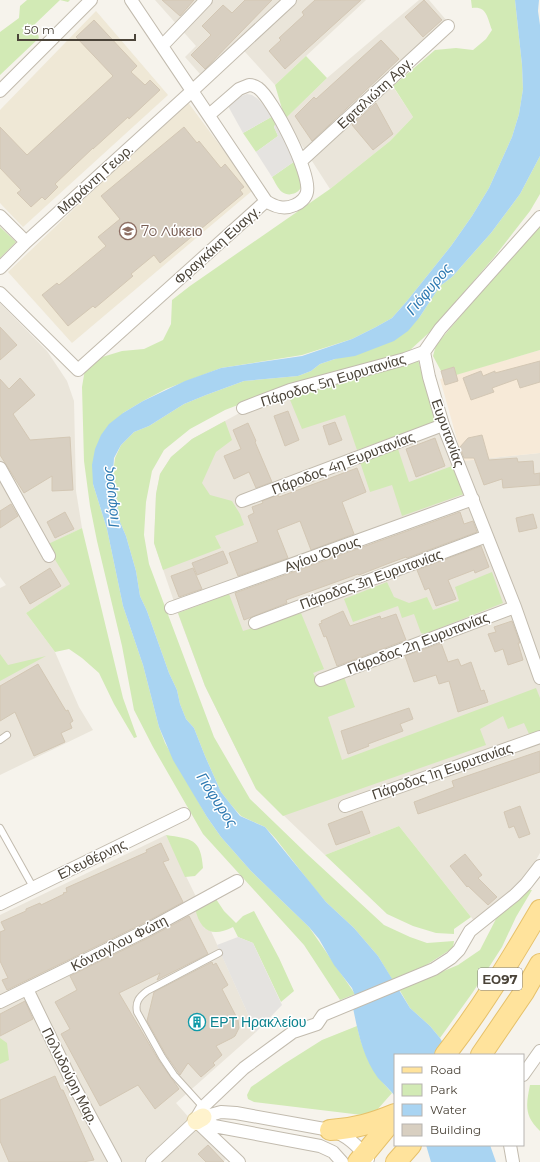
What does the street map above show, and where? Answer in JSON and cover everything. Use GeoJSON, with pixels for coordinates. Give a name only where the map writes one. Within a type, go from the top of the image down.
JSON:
{"type":"FeatureCollection","features":[{"type":"Feature","properties":{"kind":"main road","name":"ΕΟ97"},"geometry":{"type":"LineString","coordinates":[[449,1049],[476,1014],[501,977],[540,910]]}},
{"type":"Feature","properties":{"kind":"main road","name":"ΕΟ97"},"geometry":{"type":"LineString","coordinates":[[482,1054],[524,992],[540,964]]}},
{"type":"Feature","properties":{"kind":"main road"},"geometry":{"type":"LineString","coordinates":[[330,1130],[358,1127],[394,1114]]}},
{"type":"Feature","properties":{"kind":"main road"},"geometry":{"type":"LineString","coordinates":[[364,1160],[394,1118]]}},
{"type":"Feature","properties":{"kind":"street"},"geometry":{"type":"LineString","coordinates":[[0,91],[91,0]]}},
{"type":"Feature","properties":{"kind":"street","name":"Φραγκάκη Ευαγγ."},"geometry":{"type":"LineString","coordinates":[[0,293],[78,370],[266,201],[132,0]]}},
{"type":"Feature","properties":{"kind":"street"},"geometry":{"type":"LineString","coordinates":[[162,46],[206,0]]}},
{"type":"Feature","properties":{"kind":"street","name":"Μαράντη Γεωρ."},"geometry":{"type":"LineString","coordinates":[[0,268],[26,242],[290,0]]}},
{"type":"Feature","properties":{"kind":"street","name":"Εφταλιώτη Αργ."},"geometry":{"type":"LineString","coordinates":[[301,161],[448,26]]}},
{"type":"Feature","properties":{"kind":"street"},"geometry":{"type":"LineString","coordinates":[[209,115],[238,89],[249,85],[259,89],[279,117],[301,161],[307,182],[307,193],[297,204],[290,207],[283,208],[266,201]]}},
{"type":"Feature","properties":{"kind":"street"},"geometry":{"type":"LineString","coordinates":[[0,216],[26,242]]}},
{"type":"Feature","properties":{"kind":"street"},"geometry":{"type":"LineString","coordinates":[[424,352],[440,329],[540,217]]}},
{"type":"Feature","properties":{"kind":"street","name":"Πάροδος 5η Ευρυτανίας"},"geometry":{"type":"LineString","coordinates":[[243,408],[290,390],[405,359],[424,352]]}},
{"type":"Feature","properties":{"kind":"street","name":"Ευρυτανίας"},"geometry":{"type":"LineString","coordinates":[[424,352],[429,377],[443,425],[515,607],[540,678]]}},
{"type":"Feature","properties":{"kind":"street","name":"Πάροδος 4η Ευρυτανίας"},"geometry":{"type":"LineString","coordinates":[[242,501],[443,425]]}},
{"type":"Feature","properties":{"kind":"street"},"geometry":{"type":"LineString","coordinates":[[0,468],[49,556]]}},
{"type":"Feature","properties":{"kind":"street","name":"Αγίου Όρους"},"geometry":{"type":"LineString","coordinates":[[171,608],[473,499]]}},
{"type":"Feature","properties":{"kind":"street","name":"Πάροδος 3η Ευρυτανίας"},"geometry":{"type":"LineString","coordinates":[[255,623],[487,536]]}},
{"type":"Feature","properties":{"kind":"street","name":"Πάροδος 2η Ευρυτανίας"},"geometry":{"type":"LineString","coordinates":[[321,680],[515,607]]}},
{"type":"Feature","properties":{"kind":"street","name":"Πάροδος 1η Ευρυτανίας"},"geometry":{"type":"LineString","coordinates":[[345,806],[540,737]]}},
{"type":"Feature","properties":{"kind":"street","name":"Ελευθέρνης"},"geometry":{"type":"LineString","coordinates":[[0,904],[184,814]]}},
{"type":"Feature","properties":{"kind":"street"},"geometry":{"type":"LineString","coordinates":[[152,1162],[201,1115],[228,1082],[261,1055],[293,1032],[317,1024],[323,1015],[434,969],[451,958],[459,950],[470,931],[515,895],[540,866]]}},
{"type":"Feature","properties":{"kind":"street","name":"Κόντογλου Φώτη"},"geometry":{"type":"LineString","coordinates":[[0,1002],[149,929],[237,881]]}},
{"type":"Feature","properties":{"kind":"street","name":"Πολυδούρη Μαρ."},"geometry":{"type":"LineString","coordinates":[[27,990],[74,1086],[115,1162]]}},
{"type":"Feature","properties":{"kind":"street"},"geometry":{"type":"LineString","coordinates":[[524,1074],[540,1050]]}},
{"type":"Feature","properties":{"kind":"street"},"geometry":{"type":"LineString","coordinates":[[201,1115],[221,1112],[236,1113],[338,1132],[349,1138],[364,1160]]}},
{"type":"Feature","properties":{"kind":"street"},"geometry":{"type":"LineString","coordinates":[[201,1115],[239,1162]]}},
{"type":"Feature","properties":{"kind":"street"},"geometry":{"type":"LineString","coordinates":[[201,1115],[214,1126],[320,1146],[333,1152],[342,1162]]}},
{"type":"Feature","properties":{"kind":"street"},"geometry":{"type":"LineString","coordinates":[[510,1146],[513,1162]]}},
{"type":"Feature","properties":{"kind":"lane"},"geometry":{"type":"LineString","coordinates":[[0,740],[8,735]]}},
{"type":"Feature","properties":{"kind":"lane"},"geometry":{"type":"LineString","coordinates":[[0,828],[32,888]]}},
{"type":"Feature","properties":{"kind":"lane"},"geometry":{"type":"LineString","coordinates":[[201,1115],[168,1065],[136,1008],[139,997],[147,991],[219,953]]}},
{"type":"Feature","properties":{"kind":"shaded area"},"geometry":{"type":"Polygon","coordinates":[[[155,0],[366,0],[275,85],[236,42],[200,74],[185,57],[196,46],[155,0]]]}},
{"type":"Feature","properties":{"kind":"shaded area"},"geometry":{"type":"Polygon","coordinates":[[[419,0],[429,0],[447,21],[386,76],[413,117],[390,141],[330,189],[285,119],[327,78],[419,0]]]}},
{"type":"Feature","properties":{"kind":"shaded area"},"geometry":{"type":"Polygon","coordinates":[[[96,11],[168,95],[23,227],[0,203],[0,110],[96,11]]]}},
{"type":"Feature","properties":{"kind":"shaded area"},"geometry":{"type":"Polygon","coordinates":[[[247,94],[258,99],[273,116],[243,133],[228,106],[238,97],[247,94]]]}},
{"type":"Feature","properties":{"kind":"shaded area","name":"7o Λύκειο"},"geometry":{"type":"Polygon","coordinates":[[[187,101],[253,190],[72,343],[8,272],[187,101]]]}},
{"type":"Feature","properties":{"kind":"shaded area"},"geometry":{"type":"Polygon","coordinates":[[[276,123],[283,134],[295,161],[272,177],[256,152],[278,136],[274,127],[276,123]]]}},
{"type":"Feature","properties":{"kind":"shaded area"},"geometry":{"type":"Polygon","coordinates":[[[0,303],[47,351],[67,381],[74,401],[76,491],[82,528],[47,545],[71,584],[26,613],[55,652],[79,707],[93,730],[0,775],[0,588],[6,585],[0,577],[0,303]]]}},
{"type":"Feature","properties":{"kind":"shaded area"},"geometry":{"type":"Polygon","coordinates":[[[540,350],[540,453],[463,461],[440,379],[540,350]]]}},
{"type":"Feature","properties":{"kind":"shaded area"},"geometry":{"type":"Polygon","coordinates":[[[424,380],[452,462],[540,453],[540,853],[521,886],[475,922],[399,826],[325,855],[256,789],[205,686],[154,543],[156,494],[160,474],[171,457],[192,439],[245,410],[288,395],[424,380]]]}},
{"type":"Feature","properties":{"kind":"shaded area"},"geometry":{"type":"Polygon","coordinates":[[[166,835],[200,905],[204,928],[211,931],[256,1032],[176,1103],[226,1159],[223,1162],[0,1162],[0,915],[166,835]]]}},
{"type":"Feature","properties":{"kind":"shaded area"},"geometry":{"type":"Polygon","coordinates":[[[238,937],[253,943],[282,1005],[256,1032],[217,945],[238,937]]]}},
{"type":"Feature","properties":{"kind":"green space"},"geometry":{"type":"Polygon","coordinates":[[[27,0],[60,0],[35,24],[39,38],[0,75],[0,32],[19,18],[20,6],[27,0]]]}},
{"type":"Feature","properties":{"kind":"green space"},"geometry":{"type":"Polygon","coordinates":[[[471,0],[515,0],[523,89],[519,114],[512,137],[489,188],[451,246],[392,318],[376,327],[352,339],[302,355],[221,368],[166,389],[123,413],[93,484],[107,529],[123,606],[143,665],[159,727],[165,743],[207,817],[221,837],[251,871],[309,927],[355,994],[340,1000],[304,945],[203,834],[153,747],[134,710],[122,646],[90,506],[84,461],[82,387],[85,369],[99,358],[122,351],[144,349],[163,340],[171,324],[172,300],[330,189],[390,141],[413,117],[393,86],[435,50],[456,48],[473,50],[486,39],[492,30],[486,13],[481,9],[472,8],[471,0]]]}},
{"type":"Feature","properties":{"kind":"green space"},"geometry":{"type":"Polygon","coordinates":[[[306,56],[327,78],[285,119],[275,85],[306,56]]]}},
{"type":"Feature","properties":{"kind":"green space"},"geometry":{"type":"Polygon","coordinates":[[[273,116],[276,123],[274,127],[278,136],[256,152],[243,133],[273,116]]]}},
{"type":"Feature","properties":{"kind":"green space"},"geometry":{"type":"Polygon","coordinates":[[[540,156],[540,194],[530,211],[495,256],[432,330],[409,351],[274,391],[225,410],[190,429],[164,450],[152,471],[146,502],[144,535],[149,564],[214,737],[250,799],[384,925],[427,943],[454,941],[453,948],[420,969],[393,981],[378,956],[354,928],[326,902],[276,839],[265,827],[241,816],[221,792],[194,728],[186,719],[180,704],[177,690],[169,673],[147,611],[140,596],[136,571],[126,536],[120,522],[113,473],[115,458],[121,445],[134,432],[149,426],[184,404],[244,381],[298,376],[311,371],[320,364],[335,359],[419,318],[440,286],[452,277],[491,233],[520,194],[540,156]]]}},
{"type":"Feature","properties":{"kind":"green space"},"geometry":{"type":"Polygon","coordinates":[[[295,161],[301,177],[302,186],[295,193],[285,194],[279,189],[272,177],[295,161]]]}},
{"type":"Feature","properties":{"kind":"green space"},"geometry":{"type":"Polygon","coordinates":[[[540,223],[540,350],[456,375],[454,367],[441,371],[433,356],[436,345],[540,223]]]}},
{"type":"Feature","properties":{"kind":"green space"},"geometry":{"type":"Polygon","coordinates":[[[0,227],[16,242],[0,258],[0,227]]]}},
{"type":"Feature","properties":{"kind":"green space"},"geometry":{"type":"Polygon","coordinates":[[[418,360],[437,422],[357,450],[345,415],[302,429],[288,395],[418,360]]]}},
{"type":"Feature","properties":{"kind":"green space"},"geometry":{"type":"Polygon","coordinates":[[[225,421],[232,440],[216,452],[202,483],[210,495],[232,501],[240,514],[244,525],[215,536],[221,548],[163,570],[154,543],[156,494],[160,474],[171,457],[192,439],[225,421]]]}},
{"type":"Feature","properties":{"kind":"green space"},"geometry":{"type":"Polygon","coordinates":[[[398,449],[409,482],[452,466],[464,494],[402,516],[392,485],[370,492],[360,462],[398,449]]]}},
{"type":"Feature","properties":{"kind":"green space"},"geometry":{"type":"Polygon","coordinates":[[[82,528],[123,698],[137,737],[134,738],[114,704],[99,673],[69,649],[55,652],[26,613],[70,584],[46,545],[82,528]]]}},
{"type":"Feature","properties":{"kind":"green space"},"geometry":{"type":"Polygon","coordinates":[[[492,572],[503,603],[425,634],[421,633],[414,614],[402,618],[398,606],[353,622],[344,599],[387,582],[394,597],[409,603],[427,597],[433,610],[459,601],[455,587],[492,572]]]}},
{"type":"Feature","properties":{"kind":"green space"},"geometry":{"type":"Polygon","coordinates":[[[229,594],[243,631],[301,613],[324,669],[313,673],[320,686],[344,677],[355,707],[328,717],[342,760],[536,688],[540,698],[540,731],[529,734],[524,723],[508,729],[503,716],[480,729],[486,745],[283,816],[256,789],[205,686],[178,613],[229,594]]]}},
{"type":"Feature","properties":{"kind":"green space"},"geometry":{"type":"Polygon","coordinates":[[[0,654],[8,665],[46,656],[0,681],[0,654]]]}},
{"type":"Feature","properties":{"kind":"green space"},"geometry":{"type":"Polygon","coordinates":[[[399,826],[471,917],[454,929],[454,934],[436,933],[413,926],[387,914],[325,855],[399,826]]]}},
{"type":"Feature","properties":{"kind":"green space"},"geometry":{"type":"Polygon","coordinates":[[[166,835],[188,839],[197,845],[202,858],[203,868],[195,876],[185,877],[166,835]]]}},
{"type":"Feature","properties":{"kind":"green space"},"geometry":{"type":"Polygon","coordinates":[[[528,890],[532,890],[516,917],[502,947],[473,992],[440,1038],[430,1026],[410,1008],[399,989],[458,965],[480,950],[497,917],[528,890]]]}},
{"type":"Feature","properties":{"kind":"green space"},"geometry":{"type":"Polygon","coordinates":[[[211,898],[216,899],[224,911],[236,923],[243,916],[254,911],[279,958],[294,991],[281,1002],[253,943],[238,937],[233,927],[219,932],[213,932],[204,927],[200,922],[195,908],[211,898]]]}},
{"type":"Feature","properties":{"kind":"green space"},"geometry":{"type":"Polygon","coordinates":[[[357,1026],[362,1045],[374,1070],[392,1093],[377,1110],[362,1115],[254,1102],[248,1099],[247,1095],[251,1087],[284,1064],[322,1040],[357,1026]]]}},
{"type":"Feature","properties":{"kind":"green space"},"geometry":{"type":"Polygon","coordinates":[[[0,1038],[7,1043],[9,1060],[0,1064],[0,1038]]]}},
{"type":"Feature","properties":{"kind":"green space"},"geometry":{"type":"Polygon","coordinates":[[[530,1085],[540,1085],[540,1131],[535,1126],[529,1115],[527,1104],[530,1085]]]}},
{"type":"Feature","properties":{"kind":"water","name":"Γιόφυρος"},"geometry":{"type":"Polygon","coordinates":[[[515,0],[539,0],[540,156],[520,194],[491,233],[452,277],[440,286],[419,318],[408,331],[394,341],[355,356],[335,359],[320,364],[311,371],[298,376],[244,381],[184,404],[149,426],[134,432],[121,445],[114,458],[113,473],[120,522],[126,536],[136,571],[140,596],[147,611],[169,673],[177,690],[180,704],[186,719],[194,728],[221,792],[240,816],[265,827],[326,902],[354,928],[378,956],[410,1008],[430,1026],[440,1038],[449,1054],[394,1054],[394,1095],[378,1078],[368,1062],[359,1035],[353,1008],[359,1006],[352,988],[334,965],[319,939],[309,927],[251,871],[221,837],[207,817],[173,760],[159,727],[143,665],[123,606],[107,529],[93,484],[92,465],[95,449],[101,435],[109,424],[123,413],[143,401],[185,381],[221,368],[302,356],[352,339],[392,318],[451,246],[489,188],[512,137],[519,114],[523,89],[515,0]]]}},
{"type":"Feature","properties":{"kind":"water"},"geometry":{"type":"Polygon","coordinates":[[[426,1146],[490,1146],[496,1162],[431,1162],[426,1146]]]}},
{"type":"Feature","properties":{"kind":"building"},"geometry":{"type":"Polygon","coordinates":[[[162,0],[194,0],[180,16],[162,0]]]}},
{"type":"Feature","properties":{"kind":"building"},"geometry":{"type":"Polygon","coordinates":[[[245,0],[272,0],[205,69],[191,55],[211,35],[202,26],[223,5],[232,13],[245,0]]]}},
{"type":"Feature","properties":{"kind":"building"},"geometry":{"type":"Polygon","coordinates":[[[315,0],[361,0],[285,69],[269,51],[281,40],[279,38],[304,15],[302,12],[315,0]]]}},
{"type":"Feature","properties":{"kind":"building"},"geometry":{"type":"Polygon","coordinates":[[[424,0],[442,20],[423,37],[405,17],[424,0]]]}},
{"type":"Feature","properties":{"kind":"building"},"geometry":{"type":"Polygon","coordinates":[[[94,20],[137,66],[131,72],[145,85],[150,80],[160,90],[129,119],[128,117],[93,148],[55,184],[58,187],[45,200],[42,197],[31,207],[17,193],[21,190],[0,168],[0,127],[27,155],[113,76],[76,37],[94,20]]]}},
{"type":"Feature","properties":{"kind":"building"},"geometry":{"type":"Polygon","coordinates":[[[381,40],[399,59],[312,141],[295,116],[314,97],[316,99],[381,40]]]}},
{"type":"Feature","properties":{"kind":"building"},"geometry":{"type":"Polygon","coordinates":[[[376,103],[393,134],[373,150],[352,125],[376,103]]]}},
{"type":"Feature","properties":{"kind":"building"},"geometry":{"type":"Polygon","coordinates":[[[184,127],[197,143],[199,141],[221,168],[225,164],[244,187],[240,190],[243,194],[160,263],[154,255],[131,274],[133,276],[95,308],[93,306],[68,326],[42,295],[57,283],[59,285],[106,246],[98,237],[120,219],[101,196],[184,127]]]}},
{"type":"Feature","properties":{"kind":"building"},"geometry":{"type":"Polygon","coordinates":[[[0,327],[17,345],[0,360],[0,327]]]}},
{"type":"Feature","properties":{"kind":"building"},"geometry":{"type":"Polygon","coordinates":[[[540,361],[540,382],[520,388],[517,379],[492,388],[494,392],[471,400],[463,378],[481,371],[483,376],[495,371],[495,373],[540,361]]]}},
{"type":"Feature","properties":{"kind":"building"},"geometry":{"type":"Polygon","coordinates":[[[454,367],[458,381],[445,385],[441,371],[454,367]]]}},
{"type":"Feature","properties":{"kind":"building"},"geometry":{"type":"Polygon","coordinates":[[[20,378],[35,395],[13,414],[30,440],[70,437],[73,490],[52,491],[52,476],[24,493],[0,455],[0,379],[9,389],[20,378]]]}},
{"type":"Feature","properties":{"kind":"building"},"geometry":{"type":"Polygon","coordinates":[[[288,411],[299,440],[285,446],[274,416],[288,411]]]}},
{"type":"Feature","properties":{"kind":"building"},"geometry":{"type":"Polygon","coordinates":[[[335,422],[342,440],[329,445],[323,426],[335,422]]]}},
{"type":"Feature","properties":{"kind":"building"},"geometry":{"type":"Polygon","coordinates":[[[248,423],[272,482],[256,488],[249,472],[234,479],[224,456],[241,449],[233,430],[248,423]]]}},
{"type":"Feature","properties":{"kind":"building"},"geometry":{"type":"Polygon","coordinates":[[[482,435],[489,460],[517,458],[518,462],[533,461],[534,474],[540,473],[540,485],[503,488],[502,479],[484,485],[474,458],[464,458],[460,447],[468,438],[482,435]]]}},
{"type":"Feature","properties":{"kind":"building"},"geometry":{"type":"Polygon","coordinates":[[[435,438],[445,466],[416,477],[406,449],[435,438]]]}},
{"type":"Feature","properties":{"kind":"building"},"geometry":{"type":"Polygon","coordinates":[[[357,468],[366,492],[342,502],[354,534],[311,550],[300,521],[277,530],[288,558],[238,576],[229,553],[258,542],[248,516],[254,513],[252,507],[263,503],[262,501],[278,495],[279,497],[357,468]]]}},
{"type":"Feature","properties":{"kind":"building"},"geometry":{"type":"Polygon","coordinates":[[[11,504],[18,516],[0,528],[0,511],[11,504]]]}},
{"type":"Feature","properties":{"kind":"building"},"geometry":{"type":"Polygon","coordinates":[[[65,512],[74,529],[55,538],[47,522],[65,512]]]}},
{"type":"Feature","properties":{"kind":"building"},"geometry":{"type":"Polygon","coordinates":[[[460,512],[464,524],[473,521],[477,532],[286,600],[287,603],[244,620],[235,593],[460,512]]]}},
{"type":"Feature","properties":{"kind":"building"},"geometry":{"type":"Polygon","coordinates":[[[533,514],[537,528],[519,532],[516,518],[533,514]]]}},
{"type":"Feature","properties":{"kind":"building"},"geometry":{"type":"Polygon","coordinates":[[[481,546],[489,567],[475,573],[474,570],[448,580],[456,599],[436,606],[429,588],[425,590],[417,570],[481,546]]]}},
{"type":"Feature","properties":{"kind":"building"},"geometry":{"type":"Polygon","coordinates":[[[223,551],[228,563],[197,575],[192,563],[223,551]]]}},
{"type":"Feature","properties":{"kind":"building"},"geometry":{"type":"Polygon","coordinates":[[[50,568],[61,586],[30,604],[20,587],[50,568]]]}},
{"type":"Feature","properties":{"kind":"building"},"geometry":{"type":"Polygon","coordinates":[[[193,568],[202,589],[179,597],[171,576],[193,568]]]}},
{"type":"Feature","properties":{"kind":"building"},"geometry":{"type":"Polygon","coordinates":[[[343,611],[350,626],[380,616],[381,619],[396,614],[406,640],[337,666],[326,636],[324,637],[319,624],[322,623],[321,621],[343,611]]]}},
{"type":"Feature","properties":{"kind":"building"},"geometry":{"type":"Polygon","coordinates":[[[512,621],[520,643],[518,643],[523,660],[508,665],[503,649],[495,652],[488,634],[496,632],[494,627],[512,621]]]}},
{"type":"Feature","properties":{"kind":"building"},"geometry":{"type":"Polygon","coordinates":[[[441,643],[448,662],[458,659],[461,666],[471,662],[481,691],[484,690],[488,702],[458,712],[449,681],[439,684],[436,675],[414,682],[405,656],[441,643]]]}},
{"type":"Feature","properties":{"kind":"building"},"geometry":{"type":"Polygon","coordinates":[[[38,664],[66,711],[68,710],[73,721],[70,723],[72,728],[61,733],[65,742],[34,756],[15,712],[0,721],[0,686],[38,664]]]}},
{"type":"Feature","properties":{"kind":"building"},"geometry":{"type":"Polygon","coordinates":[[[409,708],[413,719],[400,724],[403,731],[368,744],[369,746],[348,754],[341,731],[409,708]]]}},
{"type":"Feature","properties":{"kind":"building"},"geometry":{"type":"Polygon","coordinates":[[[540,751],[540,772],[418,814],[414,802],[454,787],[452,781],[540,751]]]}},
{"type":"Feature","properties":{"kind":"building"},"geometry":{"type":"Polygon","coordinates":[[[520,806],[530,834],[519,838],[514,826],[509,828],[504,812],[520,806]]]}},
{"type":"Feature","properties":{"kind":"building"},"geometry":{"type":"Polygon","coordinates":[[[362,811],[370,833],[336,845],[328,824],[362,811]]]}},
{"type":"Feature","properties":{"kind":"building"},"geometry":{"type":"Polygon","coordinates":[[[161,843],[169,860],[163,862],[183,902],[146,922],[7,990],[2,980],[8,978],[0,961],[0,932],[5,930],[1,922],[26,911],[26,909],[40,903],[41,905],[64,894],[63,893],[67,892],[66,888],[147,852],[146,850],[161,843]]]}},
{"type":"Feature","properties":{"kind":"building"},"geometry":{"type":"Polygon","coordinates":[[[465,854],[482,875],[478,878],[497,897],[488,905],[468,886],[467,887],[450,866],[465,854]]]}},
{"type":"Feature","properties":{"kind":"building"},"geometry":{"type":"Polygon","coordinates":[[[189,916],[208,954],[157,980],[160,973],[119,993],[158,1059],[179,1089],[155,1109],[138,1085],[100,1106],[61,1034],[70,1029],[55,1002],[77,990],[70,976],[152,936],[189,916]]]}},
{"type":"Feature","properties":{"kind":"building","name":"ΕΡΤ Ηρακλείου"},"geometry":{"type":"Polygon","coordinates":[[[212,962],[213,965],[216,963],[228,985],[222,989],[238,1020],[239,1028],[235,1036],[216,1046],[222,1055],[213,1063],[215,1065],[201,1077],[188,1063],[180,1075],[166,1055],[147,1021],[154,992],[212,962]]]}},
{"type":"Feature","properties":{"kind":"building"},"geometry":{"type":"Polygon","coordinates":[[[25,1001],[33,1019],[0,1036],[0,1014],[25,1001]]]}},
{"type":"Feature","properties":{"kind":"building"},"geometry":{"type":"Polygon","coordinates":[[[55,1076],[61,1090],[63,1090],[94,1160],[83,1162],[9,1162],[0,1141],[0,1100],[55,1076]]]}},
{"type":"Feature","properties":{"kind":"building"},"geometry":{"type":"Polygon","coordinates":[[[208,1145],[224,1162],[206,1162],[198,1154],[208,1145]]]}},
{"type":"Feature","properties":{"kind":"place","name":"7o Λύκειο"},"geometry":{"type":"Point","coordinates":[128,231]}},
{"type":"Feature","properties":{"kind":"place","name":"ΕΡΤ Ηρακλείου"},"geometry":{"type":"Point","coordinates":[197,1022]}}]}
